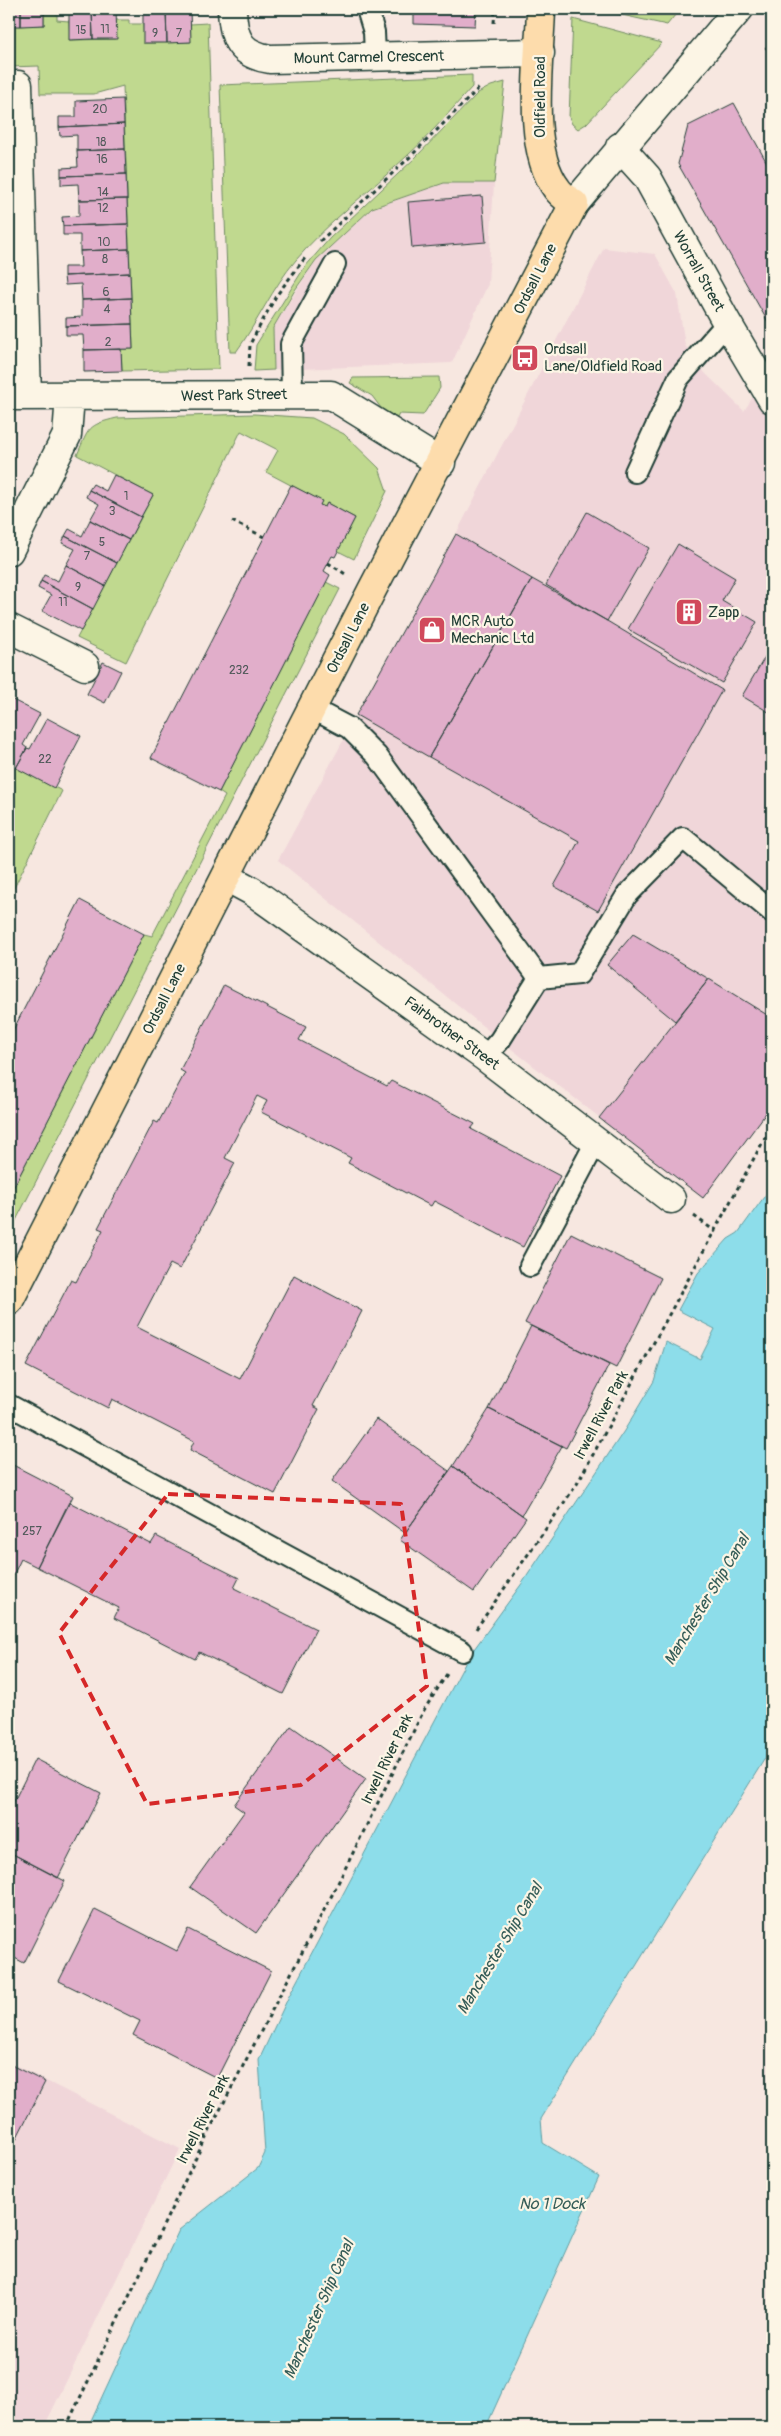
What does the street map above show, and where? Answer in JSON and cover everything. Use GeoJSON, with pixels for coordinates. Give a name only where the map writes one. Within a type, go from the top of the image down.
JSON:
{"type":"FeatureCollection","features":[{"type":"Feature","properties":{"kind":"main road","name":"Oldfield Road"},"geometry":{"type":"LineString","coordinates":[[541,9],[537,132],[541,154],[548,173],[557,190],[574,204]]}},
{"type":"Feature","properties":{"kind":"main road","name":"Ordsall Lane"},"geometry":{"type":"LineString","coordinates":[[9,1302],[313,710],[372,590],[441,463],[574,204]]}},
{"type":"Feature","properties":{"kind":"street","name":"Mount Carmel Crescent"},"geometry":{"type":"LineString","coordinates":[[232,9],[234,33],[238,42],[247,51],[258,57],[270,59],[375,55],[540,53]]}},
{"type":"Feature","properties":{"kind":"street","name":"Ordsall Lane"},"geometry":{"type":"LineString","coordinates":[[574,204],[738,9]]}},
{"type":"Feature","properties":{"kind":"street"},"geometry":{"type":"LineString","coordinates":[[18,85],[14,125],[18,396]]}},
{"type":"Feature","properties":{"kind":"street","name":"Worrall Street"},"geometry":{"type":"LineString","coordinates":[[620,147],[647,177],[727,323],[772,399]]}},
{"type":"Feature","properties":{"kind":"street","name":"West Park Street"},"geometry":{"type":"LineString","coordinates":[[18,396],[331,395],[441,463]]}},
{"type":"Feature","properties":{"kind":"street"},"geometry":{"type":"LineString","coordinates":[[9,552],[67,435],[70,397]]}},
{"type":"Feature","properties":{"kind":"street"},"geometry":{"type":"LineString","coordinates":[[9,628],[85,666]]}},
{"type":"Feature","properties":{"kind":"street","name":"Fairbrother Street"},"geometry":{"type":"LineString","coordinates":[[226,877],[252,890],[485,1056],[671,1199]]}},
{"type":"Feature","properties":{"kind":"lane"},"geometry":{"type":"LineString","coordinates":[[367,9],[374,32],[375,55]]}},
{"type":"Feature","properties":{"kind":"lane"},"geometry":{"type":"LineString","coordinates":[[292,394],[291,344],[335,264]]}},
{"type":"Feature","properties":{"kind":"lane"},"geometry":{"type":"LineString","coordinates":[[635,472],[678,379],[727,323]]}},
{"type":"Feature","properties":{"kind":"lane"},"geometry":{"type":"LineString","coordinates":[[313,710],[349,728],[378,756],[539,978]]}},
{"type":"Feature","properties":{"kind":"lane"},"geometry":{"type":"LineString","coordinates":[[539,978],[578,974],[627,896],[683,838],[772,912]]}},
{"type":"Feature","properties":{"kind":"lane"},"geometry":{"type":"LineString","coordinates":[[485,1056],[500,1040],[539,978]]}},
{"type":"Feature","properties":{"kind":"lane"},"geometry":{"type":"LineString","coordinates":[[530,1266],[596,1142]]}},
{"type":"Feature","properties":{"kind":"lane"},"geometry":{"type":"LineString","coordinates":[[9,1405],[462,1651]]}},
{"type":"Feature","properties":{"kind":"path"},"geometry":{"type":"LineString","coordinates":[[319,242],[411,156],[475,90],[488,81]]}},
{"type":"Feature","properties":{"kind":"path"},"geometry":{"type":"LineString","coordinates":[[251,395],[250,344],[276,296],[306,257]]}},
{"type":"Feature","properties":{"kind":"path"},"geometry":{"type":"LineString","coordinates":[[232,521],[264,537]]}},
{"type":"Feature","properties":{"kind":"path"},"geometry":{"type":"LineString","coordinates":[[328,563],[352,578]]}},
{"type":"Feature","properties":{"kind":"path","name":"Irwell River Park"},"geometry":{"type":"LineString","coordinates":[[66,2427],[207,2135],[333,1893],[424,1710],[462,1651],[577,1484],[772,1125]]}},
{"type":"Feature","properties":{"kind":"highlighted area"},"geometry":{"type":"Polygon","coordinates":[[[168,1494],[401,1504],[427,1686],[301,1785],[147,1804],[59,1633],[168,1494]]]}},
{"type":"Feature","properties":{"kind":"shaded area"},"geometry":{"type":"Polygon","coordinates":[[[444,183],[494,183],[488,284],[452,363],[274,370],[273,328],[316,260],[372,208],[444,183]]]}},
{"type":"Feature","properties":{"kind":"shaded area"},"geometry":{"type":"Polygon","coordinates":[[[604,248],[655,254],[677,294],[685,345],[705,373],[744,411],[772,367],[772,1105],[703,1198],[500,1040],[278,860],[456,534],[604,248]]]}},
{"type":"Feature","properties":{"kind":"shaded area"},"geometry":{"type":"Polygon","coordinates":[[[9,2062],[180,2149],[44,2427],[9,2427],[9,2062]]]}},
{"type":"Feature","properties":{"kind":"green space"},"geometry":{"type":"Polygon","coordinates":[[[44,9],[57,9],[57,20],[69,21],[70,40],[116,39],[116,20],[129,20],[129,24],[143,24],[144,43],[190,42],[190,24],[208,23],[219,369],[122,371],[121,349],[133,349],[123,86],[94,94],[40,94],[39,66],[9,67],[9,26],[44,25],[44,9]]]}},
{"type":"Feature","properties":{"kind":"green space"},"geometry":{"type":"Polygon","coordinates":[[[595,9],[680,9],[667,25],[595,9]]]}},
{"type":"Feature","properties":{"kind":"green space"},"geometry":{"type":"Polygon","coordinates":[[[573,19],[662,43],[586,124],[578,129],[572,124],[569,117],[573,19]]]}},
{"type":"Feature","properties":{"kind":"green space"},"geometry":{"type":"Polygon","coordinates":[[[472,75],[472,87],[416,148],[322,232],[296,260],[287,271],[236,352],[230,352],[220,85],[472,75]]]}},
{"type":"Feature","properties":{"kind":"green space"},"geometry":{"type":"Polygon","coordinates":[[[505,82],[494,183],[444,183],[372,208],[316,260],[295,290],[273,328],[274,370],[254,371],[256,345],[304,268],[330,238],[415,158],[478,93],[491,86],[505,82]]]}},
{"type":"Feature","properties":{"kind":"green space"},"geometry":{"type":"Polygon","coordinates":[[[439,377],[440,388],[423,415],[399,414],[397,418],[381,408],[372,396],[350,383],[353,378],[439,377]]]}},
{"type":"Feature","properties":{"kind":"green space"},"geometry":{"type":"Polygon","coordinates":[[[254,414],[312,418],[344,434],[379,468],[387,491],[354,559],[338,551],[355,518],[327,503],[325,507],[320,505],[321,501],[266,472],[278,450],[241,431],[126,662],[77,638],[153,495],[77,455],[90,429],[100,423],[117,418],[254,414]]]}},
{"type":"Feature","properties":{"kind":"green space"},"geometry":{"type":"Polygon","coordinates":[[[326,582],[340,589],[9,1234],[9,1196],[144,934],[152,936],[225,796],[219,792],[326,582]]]}},
{"type":"Feature","properties":{"kind":"green space"},"geometry":{"type":"Polygon","coordinates":[[[9,764],[62,791],[9,898],[9,764]]]}},
{"type":"Feature","properties":{"kind":"water"},"geometry":{"type":"Polygon","coordinates":[[[772,1186],[772,1747],[541,2119],[543,2143],[599,2177],[486,2427],[88,2427],[179,2230],[258,2168],[265,2153],[259,2060],[289,1996],[469,1656],[523,1582],[624,1431],[654,1381],[666,1342],[700,1359],[715,1329],[678,1310],[698,1273],[728,1239],[738,1233],[772,1186]]]}},
{"type":"Feature","properties":{"kind":"building"},"geometry":{"type":"Polygon","coordinates":[[[9,9],[21,9],[21,26],[9,26],[9,9]]]}},
{"type":"Feature","properties":{"kind":"building"},"geometry":{"type":"Polygon","coordinates":[[[21,9],[44,9],[44,25],[21,26],[21,9]]]}},
{"type":"Feature","properties":{"kind":"building"},"geometry":{"type":"Polygon","coordinates":[[[69,9],[92,9],[93,39],[69,40],[69,9]]]}},
{"type":"Feature","properties":{"kind":"building"},"geometry":{"type":"Polygon","coordinates":[[[92,9],[116,9],[117,39],[93,39],[92,9]]]}},
{"type":"Feature","properties":{"kind":"building"},"geometry":{"type":"Polygon","coordinates":[[[143,9],[166,9],[167,43],[143,43],[143,9]]]}},
{"type":"Feature","properties":{"kind":"building"},"geometry":{"type":"Polygon","coordinates":[[[166,9],[190,9],[191,42],[167,43],[166,9]]]}},
{"type":"Feature","properties":{"kind":"building"},"geometry":{"type":"Polygon","coordinates":[[[414,9],[476,9],[475,26],[414,24],[414,9]]]}},
{"type":"Feature","properties":{"kind":"building"},"geometry":{"type":"Polygon","coordinates":[[[772,40],[772,54],[765,48],[772,40]]]}},
{"type":"Feature","properties":{"kind":"building"},"geometry":{"type":"Polygon","coordinates":[[[123,99],[124,124],[59,127],[59,117],[76,117],[76,101],[123,99]]]}},
{"type":"Feature","properties":{"kind":"building"},"geometry":{"type":"Polygon","coordinates":[[[734,103],[772,172],[772,329],[678,164],[688,126],[734,103]]]}},
{"type":"Feature","properties":{"kind":"building"},"geometry":{"type":"Polygon","coordinates":[[[124,124],[125,149],[77,151],[77,135],[60,136],[59,127],[124,124]]]}},
{"type":"Feature","properties":{"kind":"building"},"geometry":{"type":"Polygon","coordinates":[[[125,149],[126,174],[61,176],[61,168],[78,167],[77,151],[125,149]]]}},
{"type":"Feature","properties":{"kind":"building"},"geometry":{"type":"Polygon","coordinates":[[[126,174],[127,199],[79,200],[78,184],[61,185],[61,176],[126,174]]]}},
{"type":"Feature","properties":{"kind":"building"},"geometry":{"type":"Polygon","coordinates":[[[482,196],[486,242],[412,248],[408,202],[482,196]]]}},
{"type":"Feature","properties":{"kind":"building"},"geometry":{"type":"Polygon","coordinates":[[[127,199],[128,224],[63,226],[62,217],[79,216],[79,200],[127,199]]]}},
{"type":"Feature","properties":{"kind":"building"},"geometry":{"type":"Polygon","coordinates":[[[128,224],[129,249],[80,251],[80,235],[63,235],[63,226],[128,224]]]}},
{"type":"Feature","properties":{"kind":"building"},"geometry":{"type":"Polygon","coordinates":[[[129,249],[130,273],[64,276],[64,267],[81,267],[80,251],[129,249]]]}},
{"type":"Feature","properties":{"kind":"building"},"geometry":{"type":"Polygon","coordinates":[[[130,273],[131,298],[82,300],[81,284],[65,285],[64,276],[130,273]]]}},
{"type":"Feature","properties":{"kind":"building"},"geometry":{"type":"Polygon","coordinates":[[[131,298],[132,324],[66,326],[66,318],[82,317],[82,300],[131,298]]]}},
{"type":"Feature","properties":{"kind":"building"},"geometry":{"type":"Polygon","coordinates":[[[132,324],[133,349],[84,350],[83,335],[66,335],[66,326],[132,324]]]}},
{"type":"Feature","properties":{"kind":"building"},"geometry":{"type":"Polygon","coordinates":[[[121,349],[122,371],[84,372],[84,350],[121,349]]]}},
{"type":"Feature","properties":{"kind":"building"},"geometry":{"type":"Polygon","coordinates":[[[114,475],[153,495],[141,517],[89,490],[93,484],[106,491],[114,475]]]}},
{"type":"Feature","properties":{"kind":"building"},"geometry":{"type":"Polygon","coordinates":[[[291,485],[322,501],[320,505],[325,507],[327,503],[355,518],[335,557],[332,556],[324,571],[330,575],[219,792],[151,758],[291,485]]]}},
{"type":"Feature","properties":{"kind":"building"},"geometry":{"type":"Polygon","coordinates":[[[89,490],[141,517],[129,540],[90,520],[99,504],[86,497],[89,490]]]}},
{"type":"Feature","properties":{"kind":"building"},"geometry":{"type":"Polygon","coordinates":[[[587,512],[649,548],[607,621],[546,585],[587,512]]]}},
{"type":"Feature","properties":{"kind":"building"},"geometry":{"type":"Polygon","coordinates":[[[90,520],[129,540],[117,563],[65,536],[69,529],[82,536],[90,520]]]}},
{"type":"Feature","properties":{"kind":"building"},"geometry":{"type":"Polygon","coordinates":[[[456,534],[532,579],[429,757],[356,715],[456,534]]]}},
{"type":"Feature","properties":{"kind":"building"},"geometry":{"type":"Polygon","coordinates":[[[65,536],[117,563],[105,586],[66,565],[75,549],[62,543],[65,536]]]}},
{"type":"Feature","properties":{"kind":"building","name":"Zapp"},"geometry":{"type":"Polygon","coordinates":[[[678,544],[735,578],[722,601],[757,622],[722,683],[628,629],[678,544]]]}},
{"type":"Feature","properties":{"kind":"building"},"geometry":{"type":"Polygon","coordinates":[[[66,565],[105,586],[93,609],[41,581],[44,575],[58,581],[66,565]]]}},
{"type":"Feature","properties":{"kind":"building"},"geometry":{"type":"Polygon","coordinates":[[[532,579],[607,621],[722,690],[598,911],[554,886],[579,841],[429,757],[532,579]]]}},
{"type":"Feature","properties":{"kind":"building"},"geometry":{"type":"Polygon","coordinates":[[[41,581],[93,609],[81,631],[42,611],[51,595],[38,588],[41,581]]]}},
{"type":"Feature","properties":{"kind":"building"},"geometry":{"type":"Polygon","coordinates":[[[772,645],[772,714],[742,696],[772,645]]]}},
{"type":"Feature","properties":{"kind":"building"},"geometry":{"type":"Polygon","coordinates":[[[103,662],[121,671],[105,703],[87,694],[103,662]]]}},
{"type":"Feature","properties":{"kind":"building"},"geometry":{"type":"Polygon","coordinates":[[[9,698],[40,714],[23,745],[27,748],[16,768],[9,764],[9,698]]]}},
{"type":"Feature","properties":{"kind":"building"},"geometry":{"type":"Polygon","coordinates":[[[47,718],[81,736],[54,788],[16,768],[27,748],[30,749],[47,718]]]}},
{"type":"Feature","properties":{"kind":"building"},"geometry":{"type":"Polygon","coordinates":[[[80,900],[144,934],[9,1196],[9,1038],[80,900]]]}},
{"type":"Feature","properties":{"kind":"building"},"geometry":{"type":"Polygon","coordinates":[[[633,934],[709,979],[675,1021],[607,965],[633,934]]]}},
{"type":"Feature","properties":{"kind":"building"},"geometry":{"type":"Polygon","coordinates":[[[709,979],[772,1018],[772,1105],[703,1198],[599,1118],[709,979]]]}},
{"type":"Feature","properties":{"kind":"building"},"geometry":{"type":"Polygon","coordinates":[[[224,985],[306,1027],[299,1040],[387,1086],[391,1081],[475,1124],[471,1129],[560,1176],[523,1247],[434,1201],[431,1206],[348,1163],[351,1158],[261,1112],[267,1101],[257,1096],[225,1158],[235,1163],[180,1269],[170,1264],[137,1327],[240,1379],[294,1275],[362,1311],[313,1406],[319,1409],[275,1494],[190,1450],[194,1441],[112,1399],[108,1408],[26,1366],[71,1280],[76,1282],[103,1230],[98,1228],[154,1121],[158,1123],[185,1073],[180,1070],[224,985]]]}},
{"type":"Feature","properties":{"kind":"building"},"geometry":{"type":"Polygon","coordinates":[[[571,1233],[661,1278],[616,1368],[525,1323],[571,1233]]]}},
{"type":"Feature","properties":{"kind":"building"},"geometry":{"type":"Polygon","coordinates":[[[531,1326],[609,1365],[566,1448],[489,1409],[531,1326]]]}},
{"type":"Feature","properties":{"kind":"building"},"geometry":{"type":"Polygon","coordinates":[[[489,1409],[562,1446],[522,1515],[453,1466],[489,1409]]]}},
{"type":"Feature","properties":{"kind":"building"},"geometry":{"type":"Polygon","coordinates":[[[376,1419],[449,1471],[405,1533],[332,1481],[376,1419]]]}},
{"type":"Feature","properties":{"kind":"building"},"geometry":{"type":"Polygon","coordinates":[[[9,1463],[73,1496],[37,1567],[21,1559],[9,1584],[9,1463]]]}},
{"type":"Feature","properties":{"kind":"building"},"geometry":{"type":"Polygon","coordinates":[[[453,1466],[526,1518],[474,1592],[400,1540],[453,1466]]]}},
{"type":"Feature","properties":{"kind":"building"},"geometry":{"type":"Polygon","coordinates":[[[69,1502],[151,1544],[156,1536],[239,1578],[234,1588],[316,1629],[283,1694],[199,1652],[195,1659],[114,1618],[119,1608],[37,1567],[69,1502]]]}},
{"type":"Feature","properties":{"kind":"building"},"geometry":{"type":"Polygon","coordinates":[[[291,1726],[366,1779],[256,1933],[190,1887],[244,1812],[234,1805],[291,1726]]]}},
{"type":"Feature","properties":{"kind":"building"},"geometry":{"type":"Polygon","coordinates":[[[35,1759],[101,1793],[58,1878],[9,1852],[9,1811],[35,1759]]]}},
{"type":"Feature","properties":{"kind":"building"},"geometry":{"type":"Polygon","coordinates":[[[9,1852],[65,1881],[24,1963],[9,1955],[9,1852]]]}},
{"type":"Feature","properties":{"kind":"building"},"geometry":{"type":"Polygon","coordinates":[[[95,1909],[177,1951],[188,1929],[271,1971],[217,2078],[133,2035],[140,2021],[59,1981],[95,1909]]]}},
{"type":"Feature","properties":{"kind":"building"},"geometry":{"type":"Polygon","coordinates":[[[9,2064],[45,2082],[9,2153],[9,2064]]]}},
{"type":"Feature","properties":{"kind":"place","name":"Ordsall Lane/Oldfield Road"},"geometry":{"type":"Point","coordinates":[525,358]}},
{"type":"Feature","properties":{"kind":"place","name":"Zapp"},"geometry":{"type":"Point","coordinates":[689,612]}},
{"type":"Feature","properties":{"kind":"place","name":"MCR Auto Mechanic Ltd"},"geometry":{"type":"Point","coordinates":[432,630]}},
{"type":"Feature","properties":{"kind":"water label","name":"Manchester Ship Canal"},"geometry":{"type":"Point","coordinates":[706,1599]}},
{"type":"Feature","properties":{"kind":"water label","name":"Manchester Ship Canal"},"geometry":{"type":"Point","coordinates":[499,1948]}},
{"type":"Feature","properties":{"kind":"water label","name":"№ 1 Dock"},"geometry":{"type":"Point","coordinates":[552,2203]}},
{"type":"Feature","properties":{"kind":"water label","name":"Manchester Ship Canal"},"geometry":{"type":"Point","coordinates":[318,2309]}}]}
